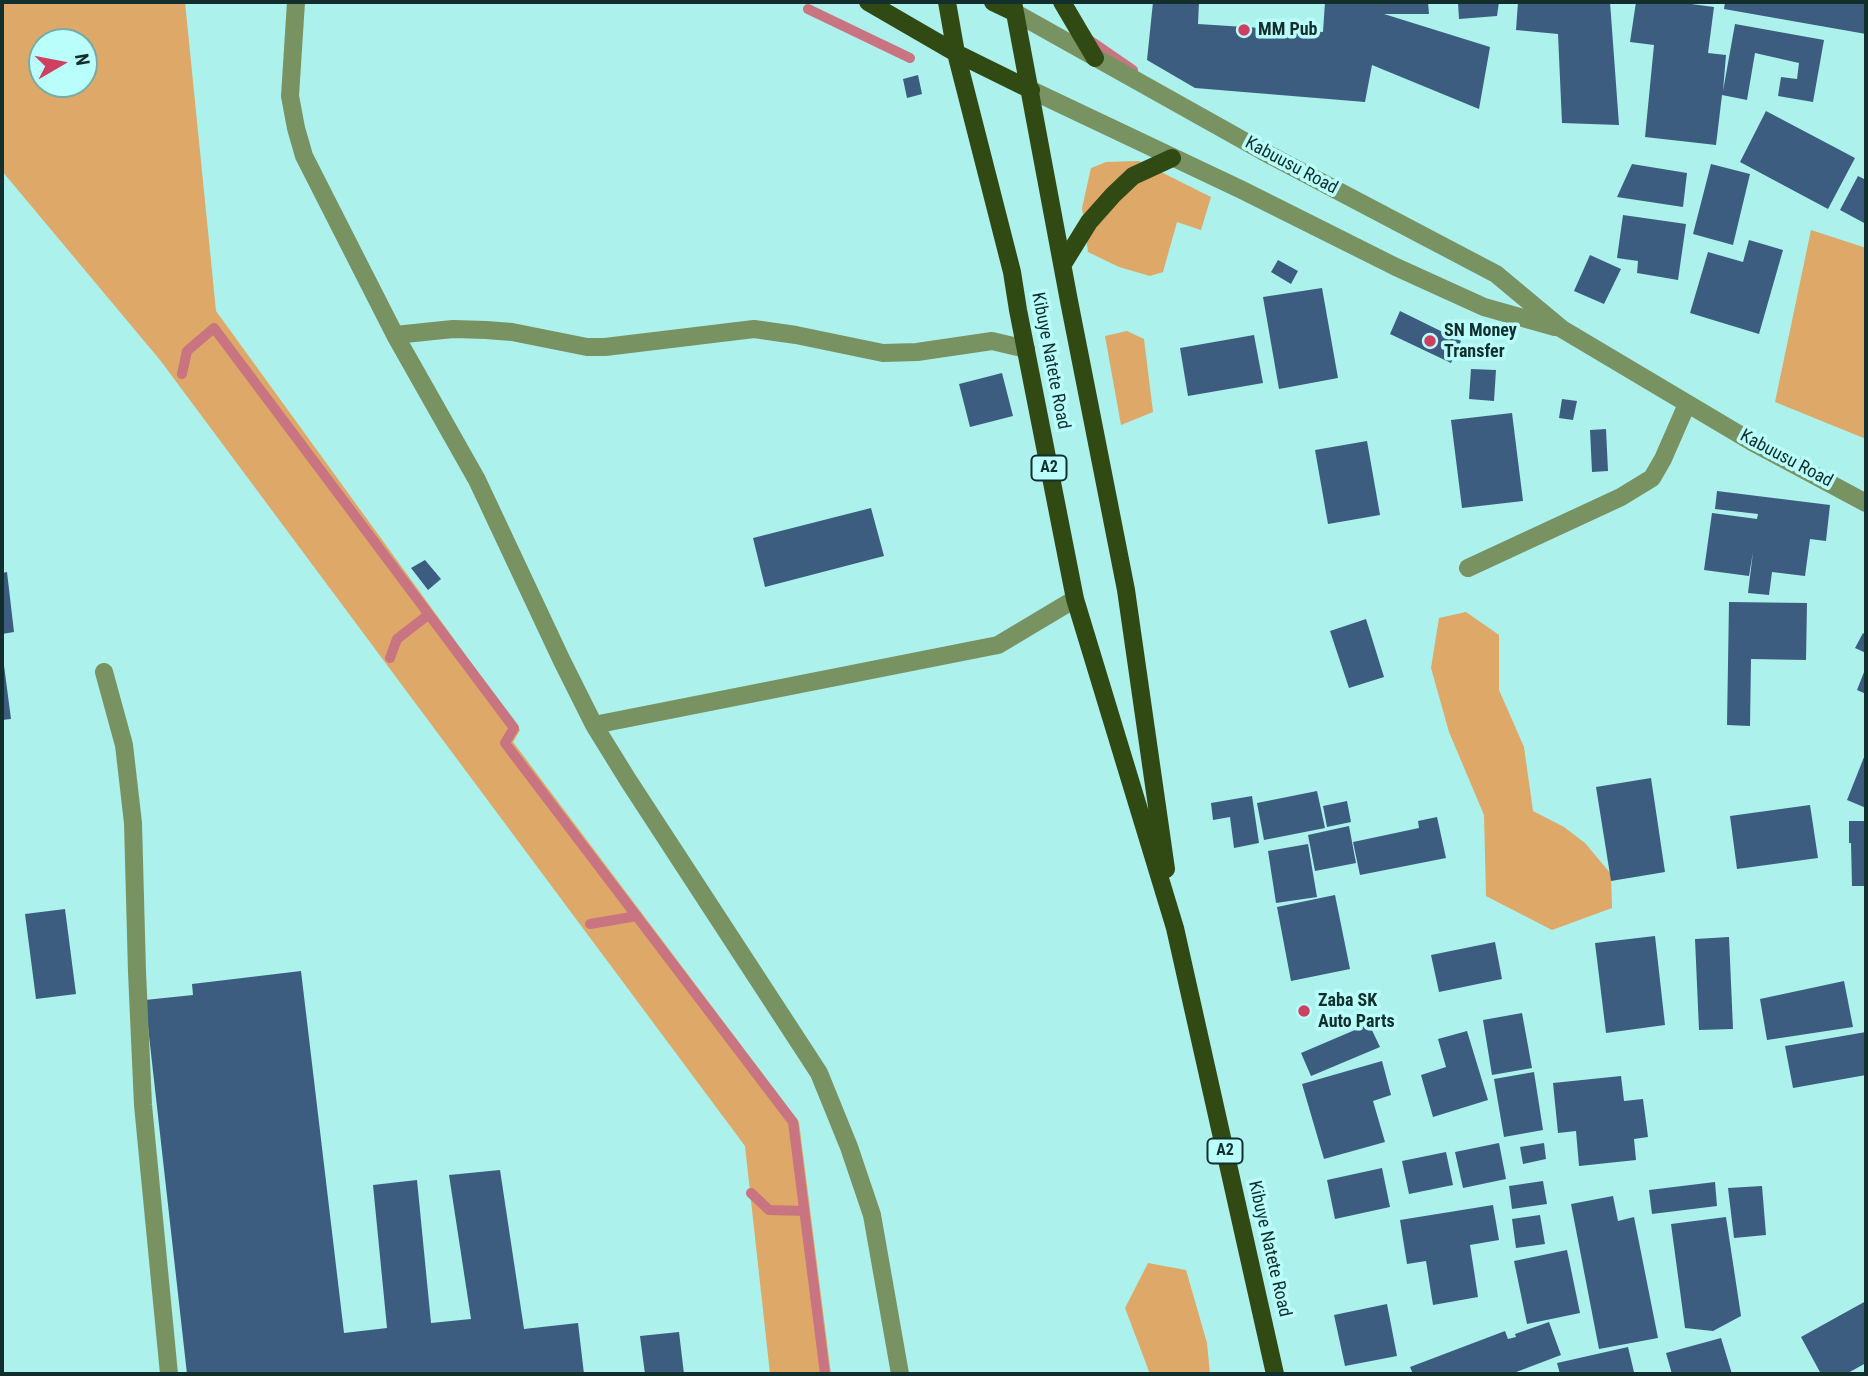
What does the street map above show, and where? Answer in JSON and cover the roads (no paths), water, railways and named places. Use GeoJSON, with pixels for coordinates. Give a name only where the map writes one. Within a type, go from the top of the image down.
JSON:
{"type":"FeatureCollection","features":[{"type":"Feature","properties":{"kind":"main road"},"geometry":{"type":"LineString","coordinates":[[868,2],[1031,90]]}},
{"type":"Feature","properties":{"kind":"main road","name":"Kibuye Natete Road"},"geometry":{"type":"LineString","coordinates":[[947,2],[1012,272],[1075,599],[1174,928],[1275,1374]]}},
{"type":"Feature","properties":{"kind":"main road"},"geometry":{"type":"LineString","coordinates":[[993,2],[1014,7]]}},
{"type":"Feature","properties":{"kind":"main road"},"geometry":{"type":"LineString","coordinates":[[1062,2],[1095,58]]}},
{"type":"Feature","properties":{"kind":"main road","name":"Kibuye Natete Road"},"geometry":{"type":"LineString","coordinates":[[1014,7],[1126,590],[1174,928]]}},
{"type":"Feature","properties":{"kind":"main road"},"geometry":{"type":"LineString","coordinates":[[1063,264],[1089,222],[1113,195],[1133,176],[1172,158]]}},
{"type":"Feature","properties":{"kind":"street"},"geometry":{"type":"LineString","coordinates":[[296,2],[290,96],[304,156],[395,335],[477,480],[594,725],[819,1073],[849,1147],[872,1215],[900,1374]]}},
{"type":"Feature","properties":{"kind":"street","name":"Kabuusu Road"},"geometry":{"type":"LineString","coordinates":[[1014,7],[1095,58],[1264,152],[1496,274],[1562,328],[1752,442],[1866,503]]}},
{"type":"Feature","properties":{"kind":"street","name":"Kabuusu Road"},"geometry":{"type":"LineString","coordinates":[[1031,90],[1484,307],[1562,328]]}},
{"type":"Feature","properties":{"kind":"street"},"geometry":{"type":"LineString","coordinates":[[395,335],[453,329],[486,330],[605,348],[754,329],[883,353],[917,352],[992,341],[1026,349]]}},
{"type":"Feature","properties":{"kind":"street"},"geometry":{"type":"LineString","coordinates":[[1468,568],[1621,497],[1652,478],[1688,404]]}},
{"type":"Feature","properties":{"kind":"street"},"geometry":{"type":"LineString","coordinates":[[594,725],[999,645],[1075,599]]}},
{"type":"Feature","properties":{"kind":"street"},"geometry":{"type":"LineString","coordinates":[[104,672],[124,745],[133,823],[143,1105],[169,1374]]}},
{"type":"Feature","properties":{"kind":"waterway"},"geometry":{"type":"LineString","coordinates":[[808,9],[910,58]]}},
{"type":"Feature","properties":{"kind":"waterway"},"geometry":{"type":"LineString","coordinates":[[1088,39],[1133,70]]}},
{"type":"Feature","properties":{"kind":"waterway"},"geometry":{"type":"LineString","coordinates":[[182,374],[187,351],[214,328],[514,728],[505,743],[793,1122],[825,1374]]}},
{"type":"Feature","properties":{"kind":"waterway"},"geometry":{"type":"LineString","coordinates":[[390,658],[397,639],[428,615]]}},
{"type":"Feature","properties":{"kind":"waterway"},"geometry":{"type":"LineString","coordinates":[[590,924],[637,916]]}},
{"type":"Feature","properties":{"kind":"waterway"},"geometry":{"type":"LineString","coordinates":[[751,1193],[769,1210],[804,1211]]}},
{"type":"Feature","properties":{"kind":"place","name":"MM Pub"},"geometry":{"type":"Point","coordinates":[1244,30]}},
{"type":"Feature","properties":{"kind":"place","name":"SN Money Transfer"},"geometry":{"type":"Point","coordinates":[1430,341]}},
{"type":"Feature","properties":{"kind":"place","name":"Zaba SK Auto Parts"},"geometry":{"type":"Point","coordinates":[1304,1011]}}]}
